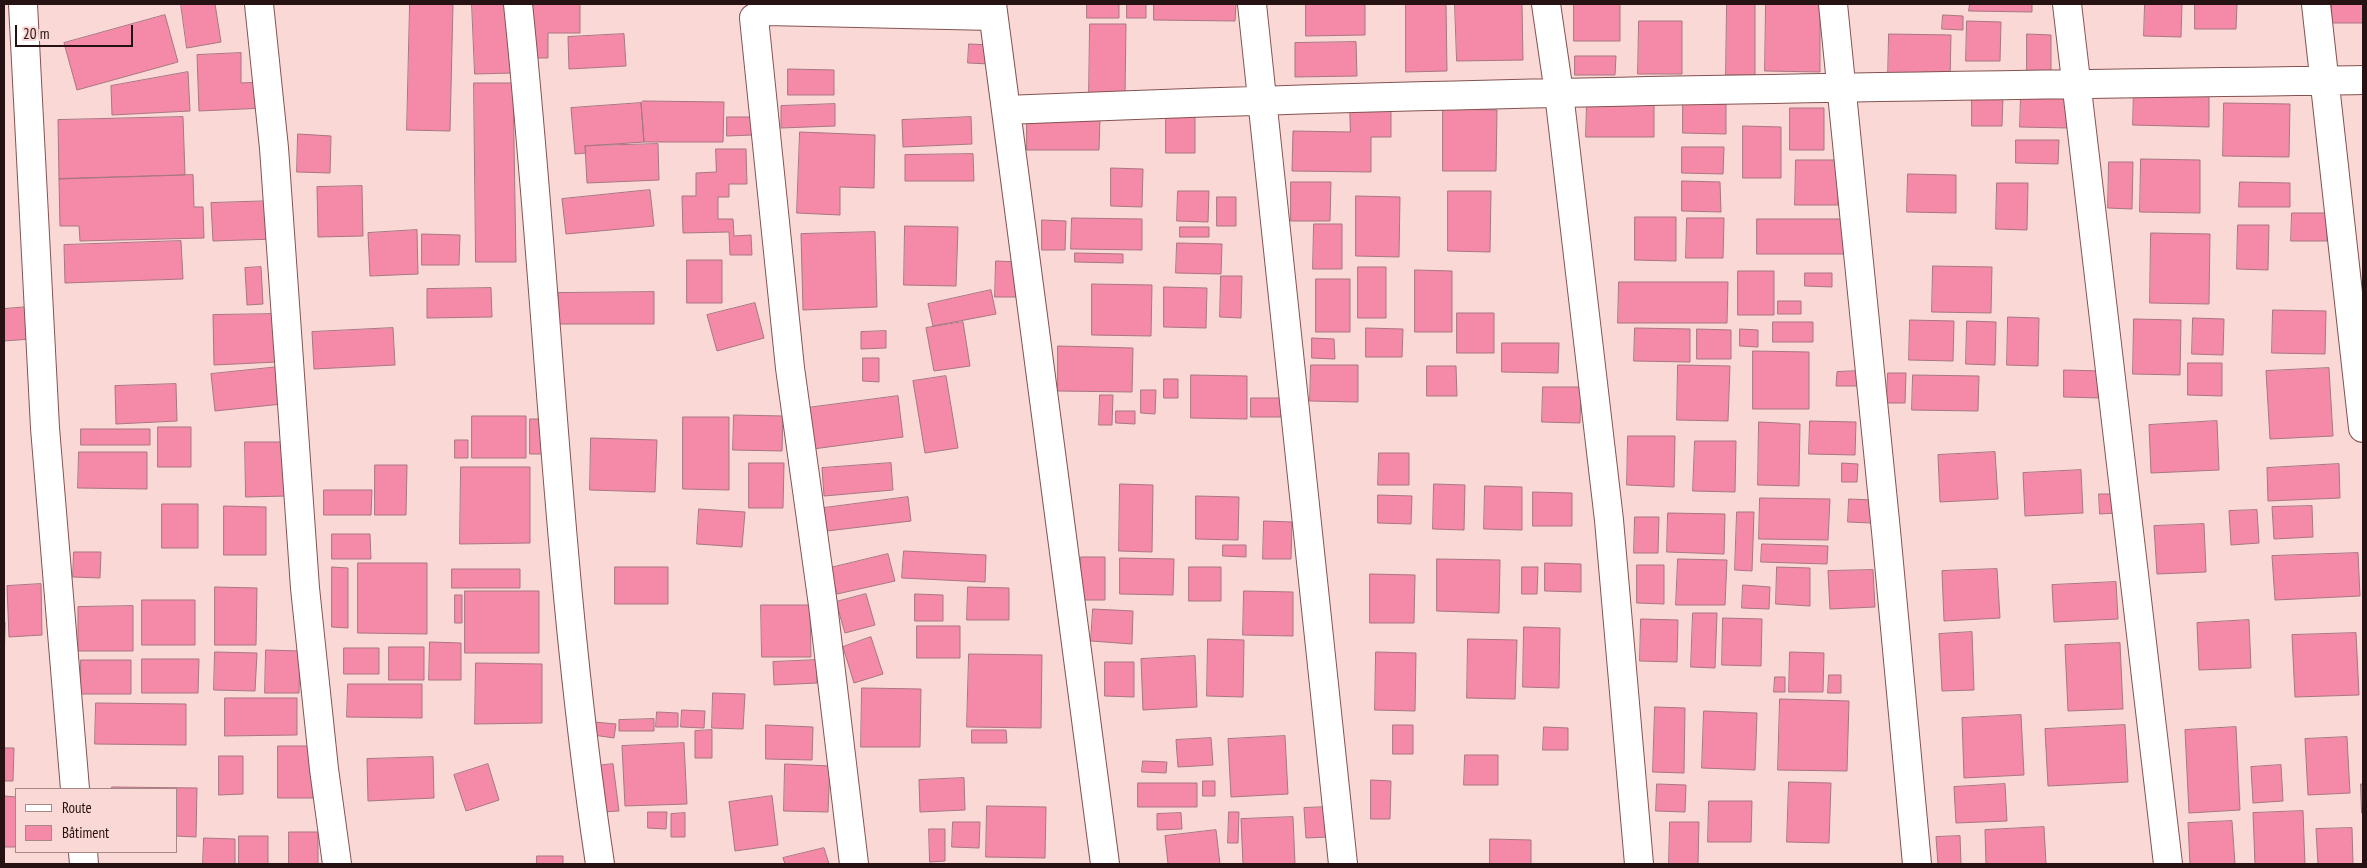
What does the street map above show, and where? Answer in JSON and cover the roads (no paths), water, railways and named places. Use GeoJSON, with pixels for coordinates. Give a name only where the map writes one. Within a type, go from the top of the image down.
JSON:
{"type":"FeatureCollection","features":[{"type":"Feature","properties":{"kind":"street"},"geometry":{"type":"LineString","coordinates":[[23,4],[45,428],[75,788]]}},
{"type":"Feature","properties":{"kind":"street"},"geometry":{"type":"LineString","coordinates":[[259,4],[274,148],[305,588],[324,768],[337,864]]}},
{"type":"Feature","properties":{"kind":"street"},"geometry":{"type":"LineString","coordinates":[[518,4],[545,296],[559,509],[588,790],[600,864]]}},
{"type":"Feature","properties":{"kind":"street"},"geometry":{"type":"LineString","coordinates":[[1252,4],[1343,864]]}},
{"type":"Feature","properties":{"kind":"street"},"geometry":{"type":"LineString","coordinates":[[1546,4],[1559,93],[1609,520],[1639,864]]}},
{"type":"Feature","properties":{"kind":"street"},"geometry":{"type":"LineString","coordinates":[[1833,4],[1917,864]]}},
{"type":"Feature","properties":{"kind":"street"},"geometry":{"type":"LineString","coordinates":[[2067,4],[2168,864]]}},
{"type":"Feature","properties":{"kind":"street"},"geometry":{"type":"LineString","coordinates":[[2316,4],[2323,81],[2363,428]]}},
{"type":"Feature","properties":{"kind":"street"},"geometry":{"type":"LineString","coordinates":[[854,864],[823,605],[790,368],[754,18],[766,11],[992,10],[1105,864]]}},
{"type":"Feature","properties":{"kind":"street"},"geometry":{"type":"LineString","coordinates":[[1006,110],[1261,99],[2076,83],[2363,80]]}}]}
